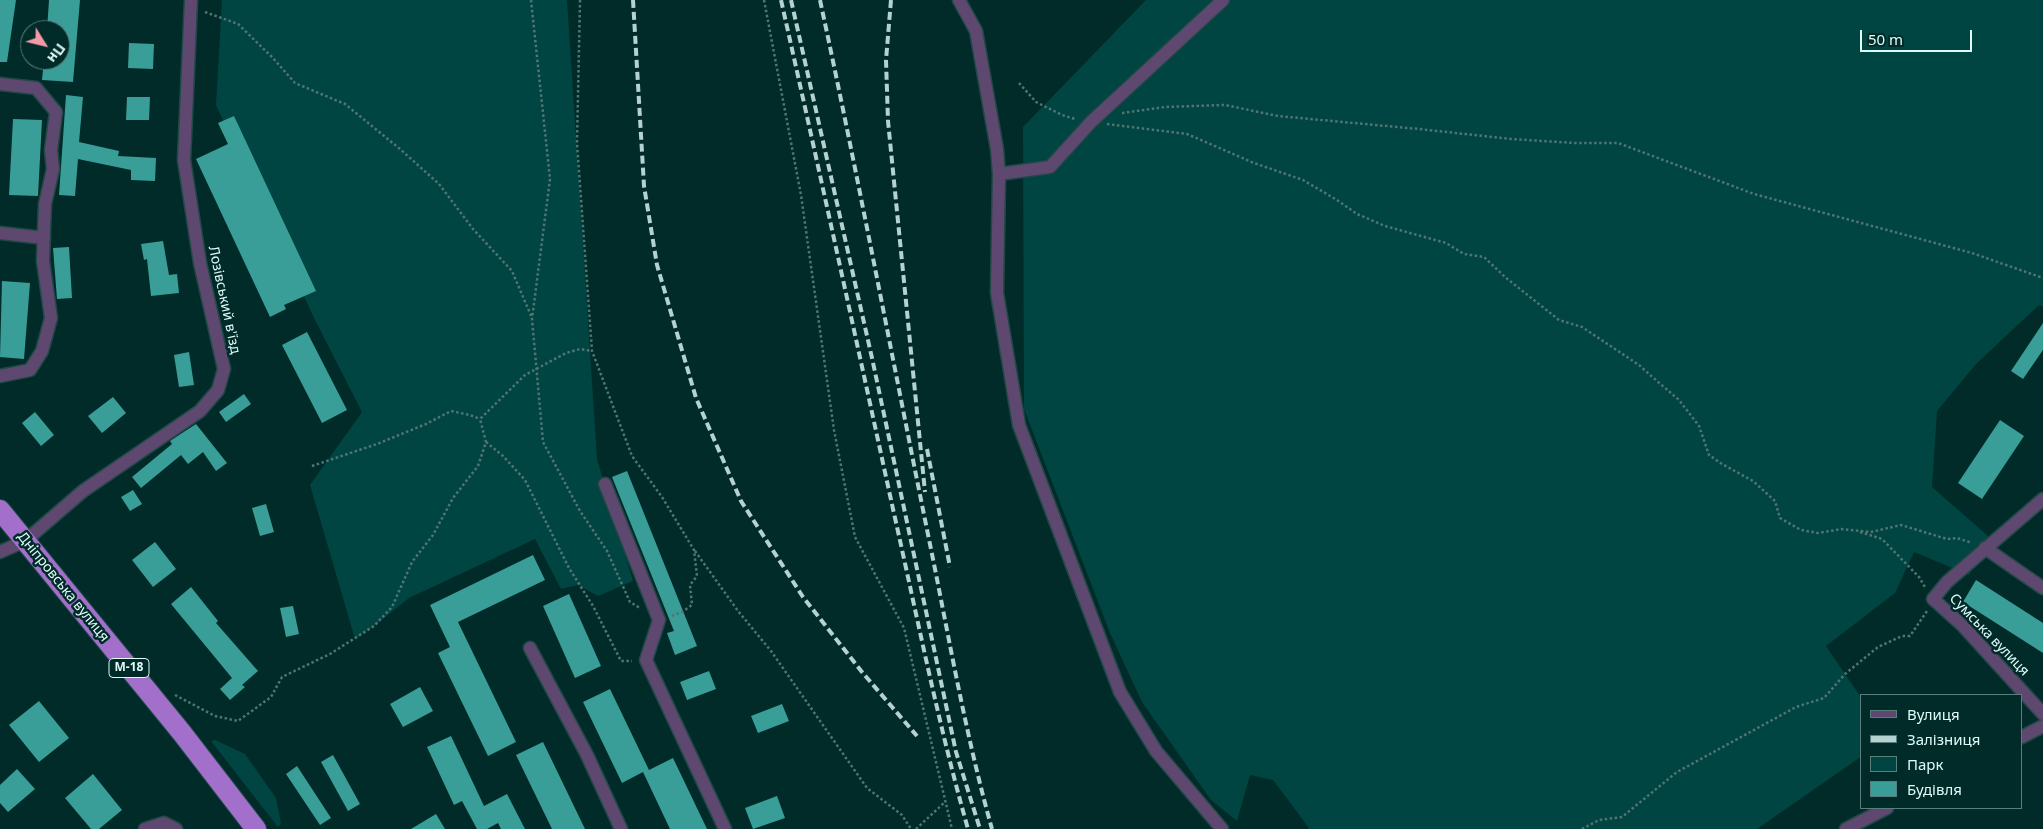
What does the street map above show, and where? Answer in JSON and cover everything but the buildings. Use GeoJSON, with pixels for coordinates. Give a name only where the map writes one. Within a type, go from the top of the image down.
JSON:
{"type":"FeatureCollection","features":[{"type":"Feature","properties":{"kind":"highway","name":"Дніпровська вулиця"},"geometry":{"type":"LineString","coordinates":[[0,510],[182,733],[256,829]]}},
{"type":"Feature","properties":{"kind":"street"},"geometry":{"type":"LineString","coordinates":[[960,0],[976,31],[997,149],[999,174],[997,293],[1019,425],[1120,692],[1156,751],[1222,829]]}},
{"type":"Feature","properties":{"kind":"street"},"geometry":{"type":"LineString","coordinates":[[999,174],[1050,167],[1092,122],[1223,0]]}},
{"type":"Feature","properties":{"kind":"street","name":"Лозівський в'їзд"},"geometry":{"type":"LineString","coordinates":[[0,552],[25,540],[83,491],[200,411],[218,390],[224,369],[200,263],[184,160],[191,4]]}},
{"type":"Feature","properties":{"kind":"street"},"geometry":{"type":"LineString","coordinates":[[0,84],[36,88],[56,112],[51,150],[53,169],[45,204],[43,261],[51,318],[42,350],[30,370],[0,376]]}},
{"type":"Feature","properties":{"kind":"street"},"geometry":{"type":"LineString","coordinates":[[0,233],[44,238]]}},
{"type":"Feature","properties":{"kind":"street"},"geometry":{"type":"LineString","coordinates":[[605,484],[659,620],[646,660],[725,829]]}},
{"type":"Feature","properties":{"kind":"street","name":"Сумська вулиця"},"geometry":{"type":"LineString","coordinates":[[2043,499],[1947,582],[1933,599],[1962,625],[2043,714]]}},
{"type":"Feature","properties":{"kind":"street"},"geometry":{"type":"LineString","coordinates":[[1985,548],[2043,588]]}},
{"type":"Feature","properties":{"kind":"street"},"geometry":{"type":"LineString","coordinates":[[530,648],[587,756],[621,829]]}},
{"type":"Feature","properties":{"kind":"street"},"geometry":{"type":"LineString","coordinates":[[2023,736],[2043,726]]}},
{"type":"Feature","properties":{"kind":"street"},"geometry":{"type":"LineString","coordinates":[[1846,829],[1885,809]]}},
{"type":"Feature","properties":{"kind":"street"},"geometry":{"type":"LineString","coordinates":[[145,829],[164,823],[176,829]]}},
{"type":"Feature","properties":{"kind":"path"},"geometry":{"type":"LineString","coordinates":[[531,0],[550,179],[532,319],[543,442],[580,511],[607,551],[630,602],[659,620],[682,612],[692,605],[690,585],[697,576],[694,550]]}},
{"type":"Feature","properties":{"kind":"path"},"geometry":{"type":"LineString","coordinates":[[580,0],[577,144],[592,351],[632,456],[662,497],[694,550],[738,611],[770,650],[868,788],[902,815],[911,829]]}},
{"type":"Feature","properties":{"kind":"path"},"geometry":{"type":"LineString","coordinates":[[764,0],[801,195],[834,430],[855,537],[904,628],[952,829]]}},
{"type":"Feature","properties":{"kind":"path"},"geometry":{"type":"LineString","coordinates":[[191,4],[238,24],[296,83],[345,104],[400,148],[439,184],[473,229],[512,271],[532,319]]}},
{"type":"Feature","properties":{"kind":"path"},"geometry":{"type":"LineString","coordinates":[[1019,83],[1036,102],[1070,118],[1187,134],[1246,160],[1303,180],[1357,214],[1385,226],[1446,243],[1464,254],[1484,257],[1505,277],[1559,320],[1582,327],[1639,365],[1657,380],[1679,400],[1699,426],[1709,455],[1753,481],[1775,501],[1780,518],[1802,530],[1818,533],[1842,529],[1871,532],[1901,525],[1947,539],[1966,540],[1985,548]]}},
{"type":"Feature","properties":{"kind":"path"},"geometry":{"type":"LineString","coordinates":[[1119,113],[1165,107],[1225,105],[1278,116],[1511,139],[1575,143],[1618,143],[1754,194],[1972,253],[2043,278]]}},
{"type":"Feature","properties":{"kind":"path"},"geometry":{"type":"LineString","coordinates":[[480,419],[525,375],[566,354],[580,349],[592,351]]}},
{"type":"Feature","properties":{"kind":"path"},"geometry":{"type":"LineString","coordinates":[[312,466],[377,444],[426,424],[451,411],[480,419]]}},
{"type":"Feature","properties":{"kind":"path"},"geometry":{"type":"LineString","coordinates":[[175,695],[215,716],[238,721],[270,697],[282,677],[330,654],[374,626],[392,607],[412,562],[433,535],[453,498],[478,466],[486,442],[480,419]]}},
{"type":"Feature","properties":{"kind":"path"},"geometry":{"type":"LineString","coordinates":[[486,442],[504,456],[525,480],[569,568],[593,606],[621,661],[646,660]]}},
{"type":"Feature","properties":{"kind":"path"},"geometry":{"type":"LineString","coordinates":[[1582,829],[1599,820],[1622,817],[1677,772],[1796,707],[1824,698],[1845,674],[1878,647],[1902,636],[1910,636],[1933,599],[1919,577],[1882,539],[1855,530]]}},
{"type":"Feature","properties":{"kind":"path"},"geometry":{"type":"LineString","coordinates":[[916,829],[945,802]]}},
{"type":"Feature","properties":{"kind":"green space"},"geometry":{"type":"Polygon","coordinates":[[[222,0],[567,0],[597,459],[633,581],[598,596],[578,585],[561,589],[535,539],[409,598],[355,639],[310,485],[362,412],[314,318],[216,105],[222,0]]]}},
{"type":"Feature","properties":{"kind":"green space"},"geometry":{"type":"Polygon","coordinates":[[[1146,0],[2043,0],[2043,307],[2039,305],[1976,364],[1937,411],[1932,487],[1988,536],[1969,575],[1914,552],[1895,593],[1826,646],[1860,696],[1860,757],[1757,829],[1308,829],[1273,780],[1250,775],[1237,821],[1211,800],[1142,702],[1110,633],[1024,409],[1023,127],[1146,0]]]}},
{"type":"Feature","properties":{"kind":"green space"},"geometry":{"type":"Polygon","coordinates":[[[215,740],[245,754],[276,798],[281,824],[278,827],[211,741],[215,740]]]}},
{"type":"Feature","properties":{"kind":"railway"},"geometry":{"type":"LineString","coordinates":[[633,0],[644,186],[657,265],[696,398],[741,501],[803,597],[862,672],[917,736]]}},
{"type":"Feature","properties":{"kind":"railway"},"geometry":{"type":"LineString","coordinates":[[781,0],[928,669],[968,829]]}},
{"type":"Feature","properties":{"kind":"railway"},"geometry":{"type":"LineString","coordinates":[[791,0],[872,358],[956,752],[980,829]]}},
{"type":"Feature","properties":{"kind":"railway"},"geometry":{"type":"LineString","coordinates":[[820,0],[960,694],[992,829]]}},
{"type":"Feature","properties":{"kind":"railway"},"geometry":{"type":"LineString","coordinates":[[891,0],[886,60],[888,121],[925,492]]}},
{"type":"Feature","properties":{"kind":"railway"},"geometry":{"type":"LineString","coordinates":[[927,449],[950,567]]}}]}
